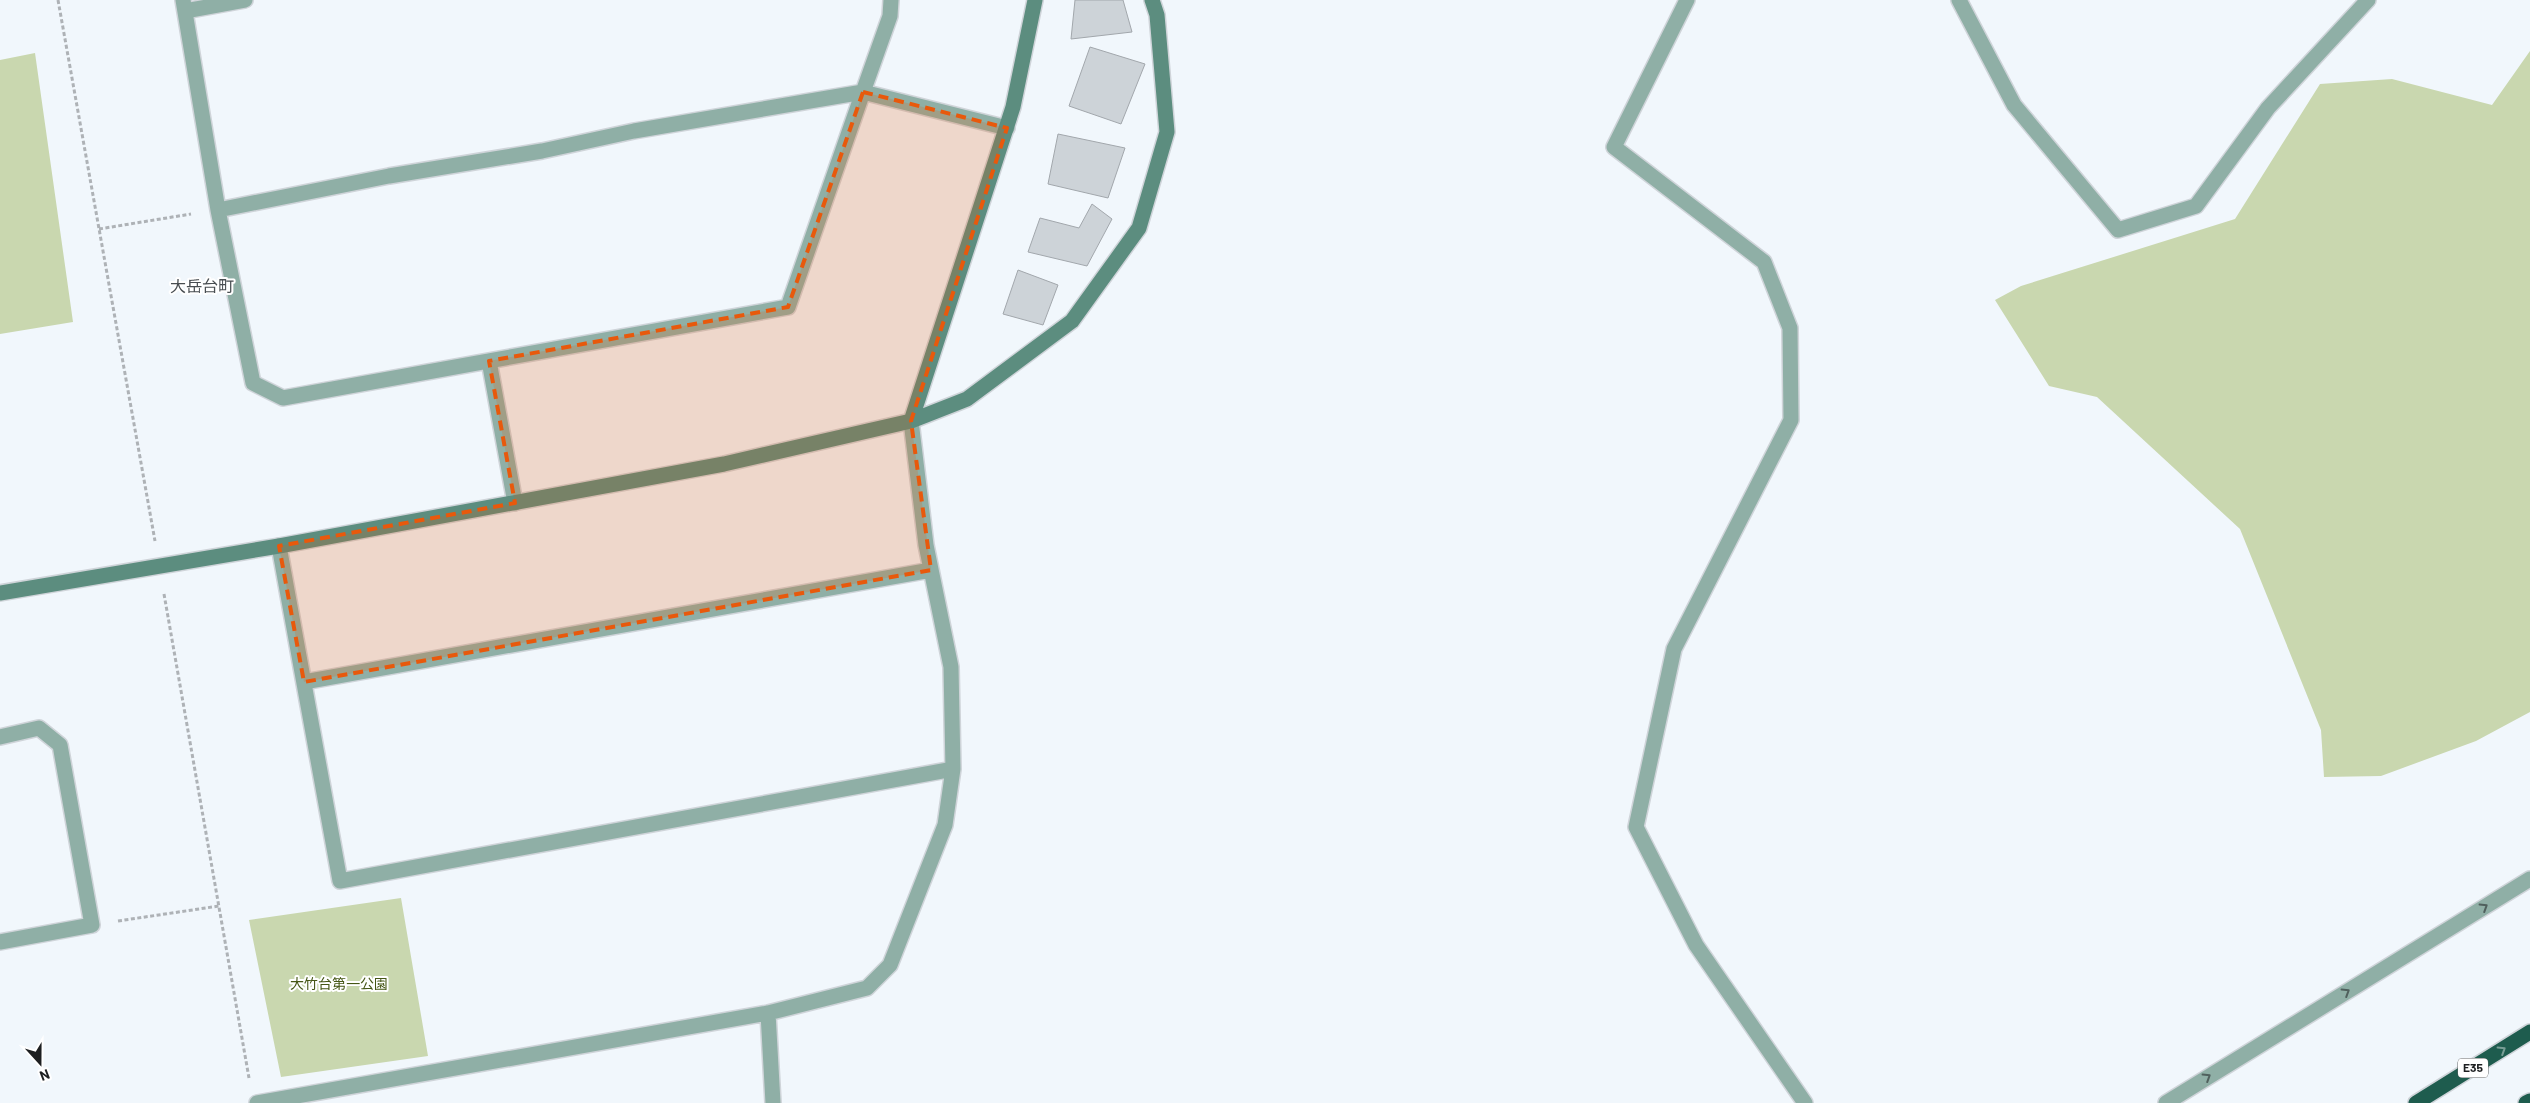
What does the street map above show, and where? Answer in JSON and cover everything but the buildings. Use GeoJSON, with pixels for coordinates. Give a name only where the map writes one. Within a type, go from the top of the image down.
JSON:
{"type":"FeatureCollection","features":[{"type":"Feature","properties":{"kind":"highway","name":"E35"},"geometry":{"type":"LineString","coordinates":[[2416,1103],[2530,1032]]}},
{"type":"Feature","properties":{"kind":"highway"},"geometry":{"type":"LineString","coordinates":[[2526,1103],[2530,1101]]}},
{"type":"Feature","properties":{"kind":"street"},"geometry":{"type":"LineString","coordinates":[[245,0],[184,6],[218,210],[253,383],[283,398],[788,308],[890,16],[891,0]]}},
{"type":"Feature","properties":{"kind":"street"},"geometry":{"type":"LineString","coordinates":[[257,1103],[768,1013],[867,988],[890,965],[945,826],[953,769],[951,667],[931,570],[911,421],[1006,128],[1035,0]]}},
{"type":"Feature","properties":{"kind":"street"},"geometry":{"type":"LineString","coordinates":[[0,593],[279,546],[724,464],[911,421],[968,399],[1072,321],[1139,228],[1167,132],[1157,15],[1152,0]]}},
{"type":"Feature","properties":{"kind":"street"},"geometry":{"type":"LineString","coordinates":[[1687,0],[1614,147],[1764,262],[1790,328],[1791,420],[1674,649],[1636,826],[1696,946],[1805,1103]]}},
{"type":"Feature","properties":{"kind":"street"},"geometry":{"type":"LineString","coordinates":[[1962,1],[2014,105],[2118,230],[2196,206],[2268,108],[2368,0]]}},
{"type":"Feature","properties":{"kind":"street"},"geometry":{"type":"LineString","coordinates":[[218,210],[389,176],[542,150],[634,131],[863,92],[1006,128]]}},
{"type":"Feature","properties":{"kind":"street"},"geometry":{"type":"LineString","coordinates":[[489,361],[515,503]]}},
{"type":"Feature","properties":{"kind":"street"},"geometry":{"type":"LineString","coordinates":[[279,546],[340,881],[953,769]]}},
{"type":"Feature","properties":{"kind":"street"},"geometry":{"type":"LineString","coordinates":[[304,682],[931,570]]}},
{"type":"Feature","properties":{"kind":"street"},"geometry":{"type":"LineString","coordinates":[[0,737],[39,728],[60,745],[92,925],[0,942]]}},
{"type":"Feature","properties":{"kind":"street"},"geometry":{"type":"LineString","coordinates":[[2166,1103],[2530,879]]}},
{"type":"Feature","properties":{"kind":"street"},"geometry":{"type":"LineString","coordinates":[[768,1013],[773,1103]]}},
{"type":"Feature","properties":{"kind":"path"},"geometry":{"type":"LineString","coordinates":[[99,229],[218,210]]}},
{"type":"Feature","properties":{"kind":"path"},"geometry":{"type":"LineString","coordinates":[[92,925],[219,906]]}},
{"type":"Feature","properties":{"kind":"highlighted area"},"geometry":{"type":"Polygon","coordinates":[[[863,92],[1007,128],[911,421],[931,570],[304,682],[279,546],[515,503],[489,361],[788,307],[863,92]]]}},
{"type":"Feature","properties":{"kind":"green space"},"geometry":{"type":"Polygon","coordinates":[[[2530,51],[2530,712],[2476,741],[2381,776],[2324,777],[2321,730],[2240,529],[2097,397],[2049,386],[1995,300],[2021,286],[2235,219],[2320,84],[2392,79],[2492,105],[2530,51]]]}},
{"type":"Feature","properties":{"kind":"green space"},"geometry":{"type":"Polygon","coordinates":[[[35,53],[73,322],[0,334],[0,60],[35,53]]]}},
{"type":"Feature","properties":{"kind":"green space","name":"大竹台第一公園"},"geometry":{"type":"Polygon","coordinates":[[[401,898],[428,1056],[281,1077],[249,920],[401,898]]]}},
{"type":"Feature","properties":{"kind":"district","name":"大岳台町"},"geometry":{"type":"Point","coordinates":[202,286]}}]}
